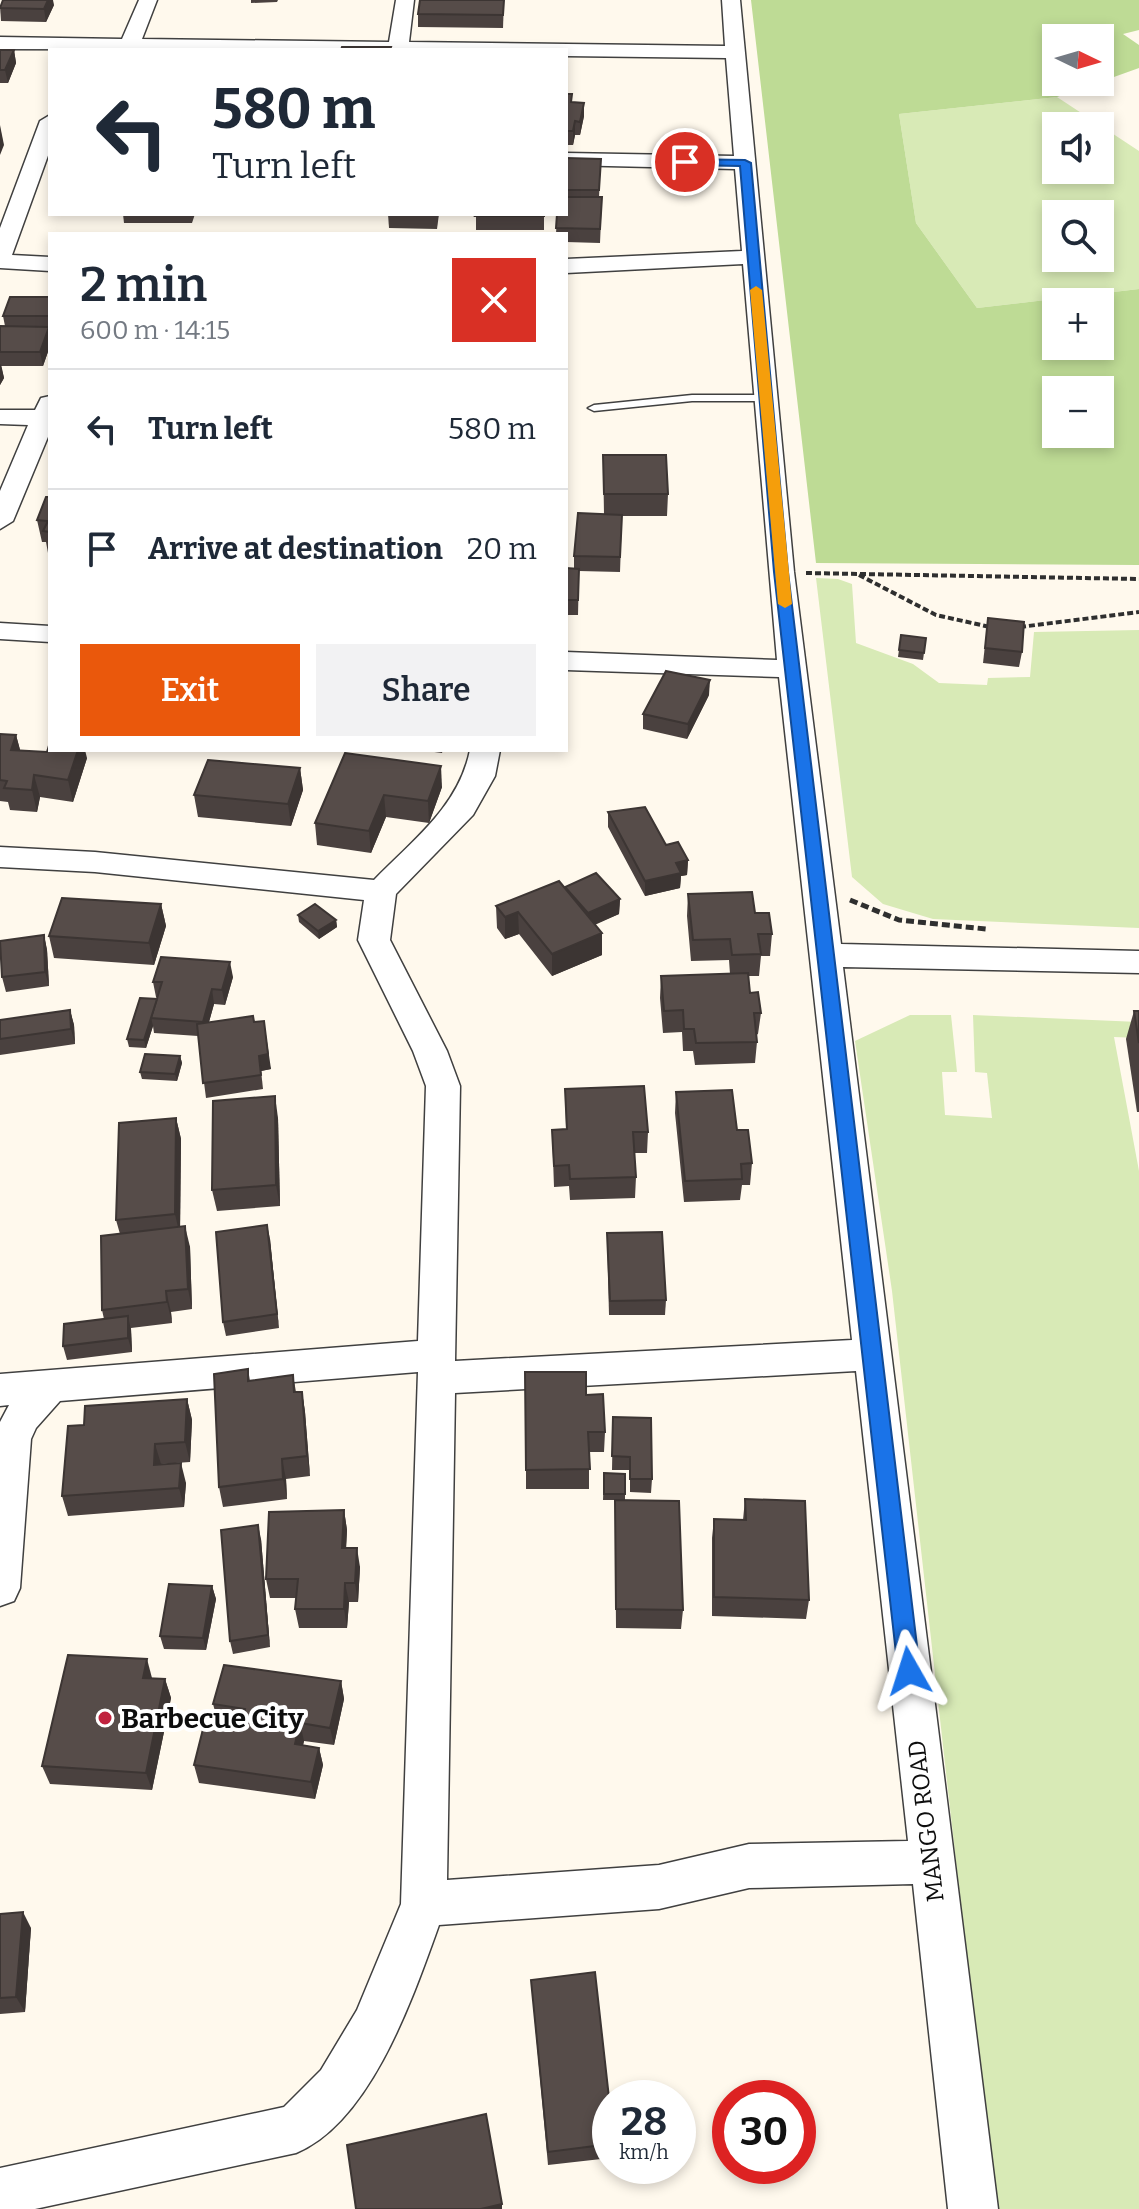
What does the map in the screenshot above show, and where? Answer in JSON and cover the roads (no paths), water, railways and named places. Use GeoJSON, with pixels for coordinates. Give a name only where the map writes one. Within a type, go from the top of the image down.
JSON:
{"type":"FeatureCollection","features":[{"type":"Feature","properties":{"kind":"street"},"geometry":{"type":"LineString","coordinates":[[129,46],[148,0]]}},
{"type":"Feature","properties":{"kind":"street"},"geometry":{"type":"LineString","coordinates":[[0,43],[79,47],[398,48],[405,0]]}},
{"type":"Feature","properties":{"kind":"street","name":"MANGO ROAD"},"geometry":{"type":"LineString","coordinates":[[731,0],[781,572],[973,2209]]}},
{"type":"Feature","properties":{"kind":"street"},"geometry":{"type":"LineString","coordinates":[[568,50],[737,52]]}},
{"type":"Feature","properties":{"kind":"street"},"geometry":{"type":"LineString","coordinates":[[45,146],[0,260],[48,264]]}},
{"type":"Feature","properties":{"kind":"street"},"geometry":{"type":"LineString","coordinates":[[568,159],[745,163]]}},
{"type":"Feature","properties":{"kind":"street"},"geometry":{"type":"LineString","coordinates":[[568,266],[753,257]]}},
{"type":"Feature","properties":{"kind":"street"},"geometry":{"type":"LineString","coordinates":[[0,417],[47,411]]}},
{"type":"Feature","properties":{"kind":"street"},"geometry":{"type":"LineString","coordinates":[[0,521],[47,411]]}},
{"type":"Feature","properties":{"kind":"street"},"geometry":{"type":"LineString","coordinates":[[0,631],[48,634]]}},
{"type":"Feature","properties":{"kind":"street"},"geometry":{"type":"LineString","coordinates":[[568,661],[794,669]]}},
{"type":"Feature","properties":{"kind":"street"},"geometry":{"type":"LineString","coordinates":[[0,2192],[296,2129],[312,2119],[366,2039],[403,1961],[424,1904],[443,1086],[430,1051],[374,940],[381,891],[462,808],[480,776],[485,752]]}},
{"type":"Feature","properties":{"kind":"street"},"geometry":{"type":"LineString","coordinates":[[0,857],[95,862],[381,891]]}},
{"type":"Feature","properties":{"kind":"street"},"geometry":{"type":"LineString","coordinates":[[825,955],[1139,962]]}},
{"type":"Feature","properties":{"kind":"street"},"geometry":{"type":"LineString","coordinates":[[0,1390],[436,1367],[873,1354]]}},
{"type":"Feature","properties":{"kind":"street"},"geometry":{"type":"LineString","coordinates":[[0,1588],[12,1439],[21,1418],[48,1388]]}},
{"type":"Feature","properties":{"kind":"street"},"geometry":{"type":"LineString","coordinates":[[424,1904],[659,1887],[749,1866],[931,1862]]}},
{"type":"Feature","properties":{"kind":"lane"},"geometry":{"type":"LineString","coordinates":[[594,408],[692,398],[765,398]]}},
{"type":"Feature","properties":{"kind":"place","name":"Barbecue City"},"geometry":{"type":"Point","coordinates":[105,1718]}}]}
